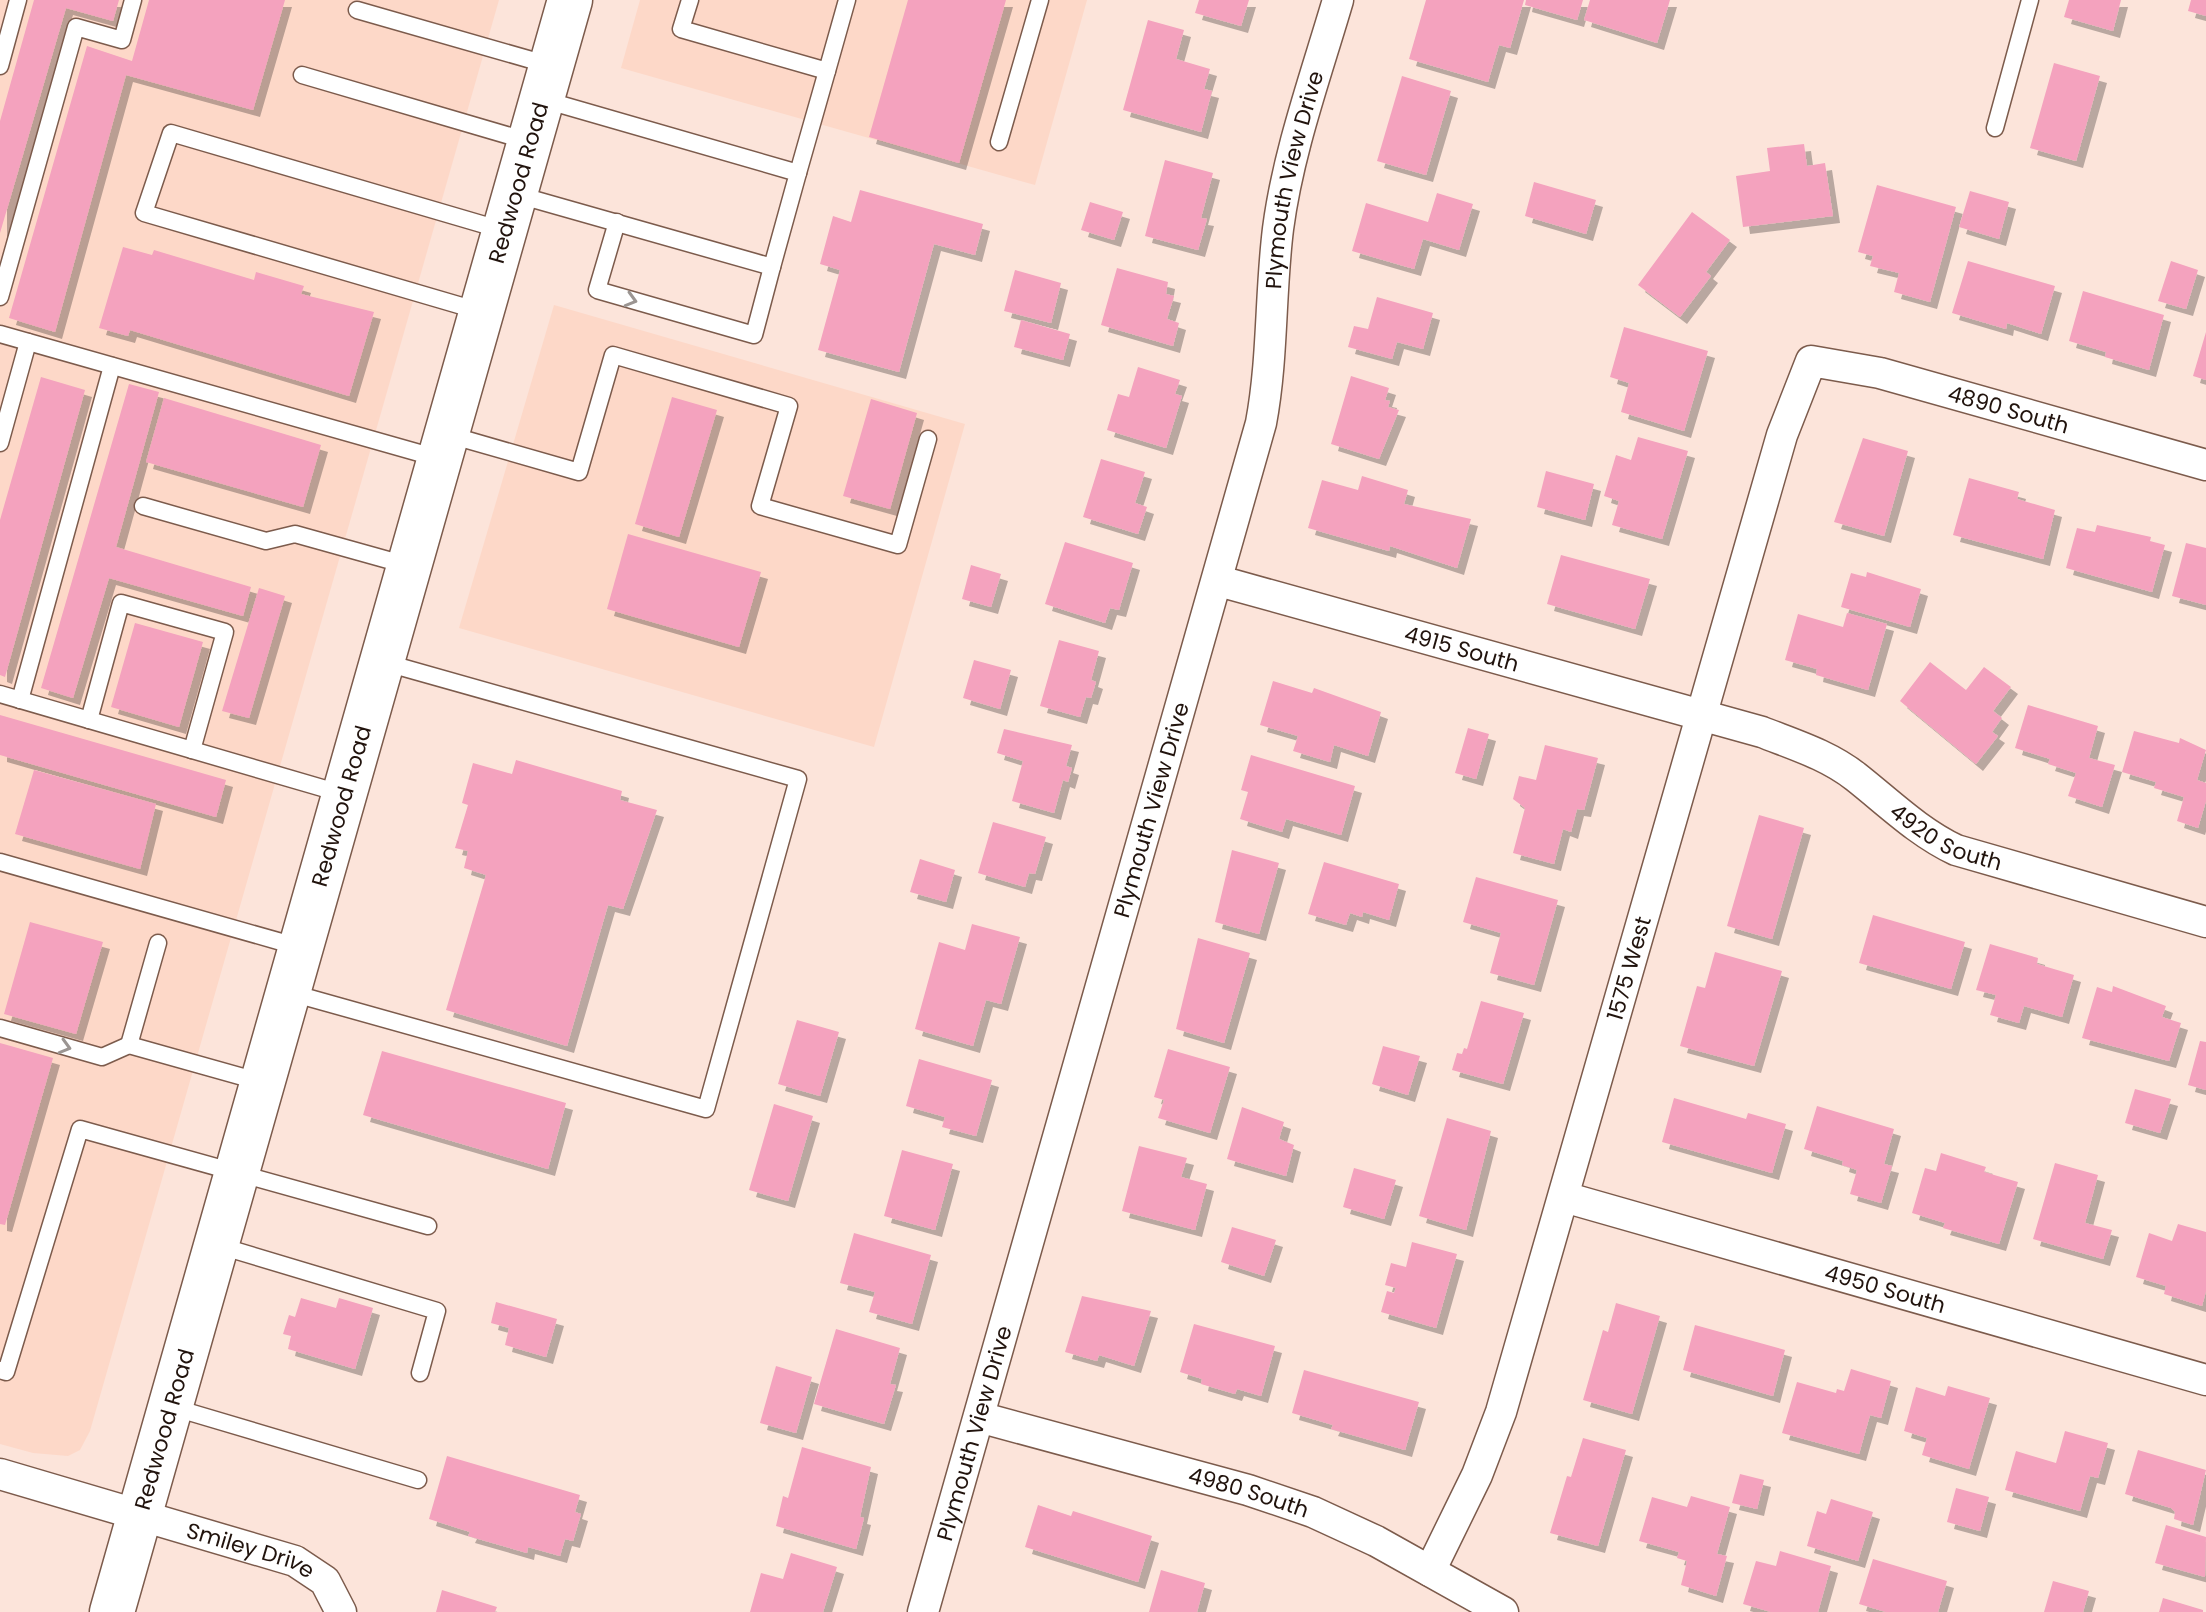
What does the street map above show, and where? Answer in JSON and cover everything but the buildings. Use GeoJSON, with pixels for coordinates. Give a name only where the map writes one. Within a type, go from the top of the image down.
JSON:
{"type":"FeatureCollection","features":[{"type":"Feature","properties":{"kind":"main road","name":"Redwood Road"},"geometry":{"type":"LineString","coordinates":[[112,1612],[479,311],[570,0]]}},
{"type":"Feature","properties":{"kind":"street","name":"Plymouth View Drive"},"geometry":{"type":"LineString","coordinates":[[923,1612],[1219,581],[1267,390],[1275,260],[1284,197],[1338,0]]}},
{"type":"Feature","properties":{"kind":"street","name":"4890 South"},"geometry":{"type":"LineString","coordinates":[[1811,361],[1880,373],[2206,465]]}},
{"type":"Feature","properties":{"kind":"street","name":"1575 West"},"geometry":{"type":"LineString","coordinates":[[1430,1571],[1496,1427],[1782,435],[1811,361]]}},
{"type":"Feature","properties":{"kind":"street","name":"4915 South"},"geometry":{"type":"LineString","coordinates":[[1219,581],[1704,714]]}},
{"type":"Feature","properties":{"kind":"street","name":"4920 South"},"geometry":{"type":"LineString","coordinates":[[1704,714],[1821,755],[1855,776],[1920,829],[1956,850],[2206,922]]}},
{"type":"Feature","properties":{"kind":"street","name":"4950 South"},"geometry":{"type":"LineString","coordinates":[[1564,1197],[2206,1380]]}},
{"type":"Feature","properties":{"kind":"street","name":"4980 South"},"geometry":{"type":"LineString","coordinates":[[979,1417],[1281,1500],[1345,1526],[1503,1612]]}},
{"type":"Feature","properties":{"kind":"street","name":"Smiley Drive"},"geometry":{"type":"LineString","coordinates":[[0,1474],[295,1561],[325,1581],[341,1612]]}},
{"type":"Feature","properties":{"kind":"lane"},"geometry":{"type":"LineString","coordinates":[[0,66],[18,0]]}},
{"type":"Feature","properties":{"kind":"lane"},"geometry":{"type":"LineString","coordinates":[[0,297],[76,27],[122,40],[133,0]]}},
{"type":"Feature","properties":{"kind":"lane"},"geometry":{"type":"LineString","coordinates":[[690,0],[681,29],[827,71]]}},
{"type":"Feature","properties":{"kind":"lane"},"geometry":{"type":"LineString","coordinates":[[617,222],[597,290],[754,335],[847,0]]}},
{"type":"Feature","properties":{"kind":"lane"},"geometry":{"type":"LineString","coordinates":[[999,142],[1040,0]]}},
{"type":"Feature","properties":{"kind":"lane"},"geometry":{"type":"LineString","coordinates":[[1995,128],[2030,0]]}},
{"type":"Feature","properties":{"kind":"lane"},"geometry":{"type":"LineString","coordinates":[[357,10],[798,173]]}},
{"type":"Feature","properties":{"kind":"lane"},"geometry":{"type":"LineString","coordinates":[[302,75],[529,141]]}},
{"type":"Feature","properties":{"kind":"lane"},"geometry":{"type":"LineString","coordinates":[[479,311],[144,213],[171,133],[508,212],[617,222],[772,267]]}},
{"type":"Feature","properties":{"kind":"lane"},"geometry":{"type":"LineString","coordinates":[[0,334],[112,366],[441,446],[579,472],[613,355],[789,406],[760,506],[898,545],[928,439]]}},
{"type":"Feature","properties":{"kind":"lane"},"geometry":{"type":"LineString","coordinates":[[0,443],[28,342]]}},
{"type":"Feature","properties":{"kind":"lane"},"geometry":{"type":"LineString","coordinates":[[20,700],[112,366]]}},
{"type":"Feature","properties":{"kind":"lane"},"geometry":{"type":"LineString","coordinates":[[143,506],[266,541],[295,534],[408,565]]}},
{"type":"Feature","properties":{"kind":"lane"},"geometry":{"type":"LineString","coordinates":[[89,720],[121,603],[225,632],[192,750]]}},
{"type":"Feature","properties":{"kind":"lane"},"geometry":{"type":"LineString","coordinates":[[288,992],[706,1109],[798,779],[381,662]]}},
{"type":"Feature","properties":{"kind":"lane"},"geometry":{"type":"LineString","coordinates":[[0,694],[344,795]]}},
{"type":"Feature","properties":{"kind":"lane"},"geometry":{"type":"LineString","coordinates":[[0,862],[301,947]]}},
{"type":"Feature","properties":{"kind":"lane"},"geometry":{"type":"LineString","coordinates":[[129,1045],[158,943]]}},
{"type":"Feature","properties":{"kind":"lane"},"geometry":{"type":"LineString","coordinates":[[0,1028],[102,1057],[129,1045],[263,1082]]}},
{"type":"Feature","properties":{"kind":"lane"},"geometry":{"type":"LineString","coordinates":[[0,1370],[6,1372],[80,1129],[428,1226]]}},
{"type":"Feature","properties":{"kind":"lane"},"geometry":{"type":"LineString","coordinates":[[215,1245],[437,1311],[420,1373]]}},
{"type":"Feature","properties":{"kind":"lane"},"geometry":{"type":"LineString","coordinates":[[170,1407],[418,1480]]}},
{"type":"Feature","properties":{"kind":"shaded area"},"geometry":{"type":"Polygon","coordinates":[[[0,0],[499,0],[90,1431],[80,1450],[68,1456],[33,1453],[0,1444],[0,0]]]}},
{"type":"Feature","properties":{"kind":"shaded area"},"geometry":{"type":"Polygon","coordinates":[[[640,0],[1087,0],[1035,185],[621,68],[640,0]]]}},
{"type":"Feature","properties":{"kind":"shaded area"},"geometry":{"type":"Polygon","coordinates":[[[554,305],[965,424],[874,747],[459,628],[554,305]]]}}]}
